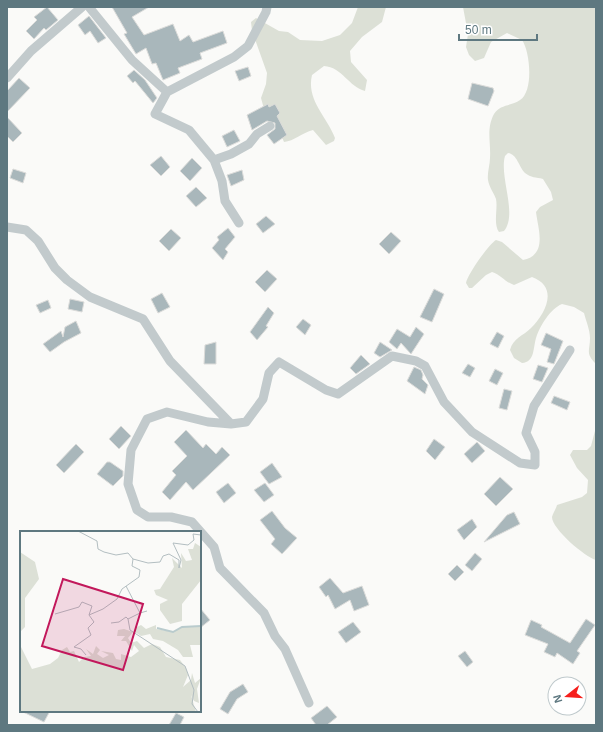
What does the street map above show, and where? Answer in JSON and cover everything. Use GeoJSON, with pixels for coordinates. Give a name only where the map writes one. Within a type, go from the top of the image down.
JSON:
{"type":"FeatureCollection","features":[{"type":"Feature","properties":{"kind":"street"},"geometry":{"type":"LineString","coordinates":[[7,78],[31,51],[82,7]]}},
{"type":"Feature","properties":{"kind":"street"},"geometry":{"type":"LineString","coordinates":[[89,7],[132,60],[167,92]]}},
{"type":"Feature","properties":{"kind":"street"},"geometry":{"type":"LineString","coordinates":[[239,223],[225,201],[222,181],[214,160],[189,130],[155,114],[167,92],[221,66],[248,46],[266,12],[267,7]]}},
{"type":"Feature","properties":{"kind":"street"},"geometry":{"type":"LineString","coordinates":[[214,160],[231,154],[249,144],[257,134],[270,126]]}},
{"type":"Feature","properties":{"kind":"street"},"geometry":{"type":"LineString","coordinates":[[7,227],[26,230],[38,241],[55,268],[67,280],[90,297],[143,319],[170,361],[231,424]]}},
{"type":"Feature","properties":{"kind":"street"},"geometry":{"type":"LineString","coordinates":[[200,531],[192,522],[171,517],[148,517],[137,510],[128,484],[131,450],[147,419],[167,412],[208,422],[231,424],[246,422],[263,399],[269,373],[279,362],[326,390],[338,394],[392,356],[416,361],[425,366],[444,402],[472,432],[520,463],[535,465],[535,452],[526,434],[534,406],[570,350]]}},
{"type":"Feature","properties":{"kind":"street"},"geometry":{"type":"LineString","coordinates":[[201,532],[214,547],[220,568],[264,613],[275,636],[285,649],[309,703]]}},
{"type":"Feature","properties":{"kind":"shaded area"},"geometry":{"type":"Polygon","coordinates":[[[358,7],[386,7],[382,22],[362,37],[350,51],[351,62],[367,80],[365,91],[354,86],[341,73],[330,67],[324,66],[312,75],[312,92],[318,108],[335,138],[334,141],[326,145],[313,130],[284,142],[276,123],[264,109],[261,98],[266,84],[267,73],[252,31],[251,22],[256,18],[279,31],[288,32],[300,40],[322,41],[340,35],[352,23],[358,7]]]}},
{"type":"Feature","properties":{"kind":"shaded area"},"geometry":{"type":"Polygon","coordinates":[[[463,7],[596,7],[596,364],[589,354],[590,335],[584,313],[574,307],[562,304],[553,310],[540,328],[536,338],[533,354],[529,360],[522,363],[514,358],[510,350],[511,346],[531,328],[545,308],[548,294],[540,281],[532,277],[514,285],[492,272],[486,275],[472,288],[469,288],[466,283],[470,273],[488,247],[496,240],[502,242],[523,260],[536,253],[540,240],[536,212],[540,207],[553,200],[551,192],[543,179],[527,175],[516,158],[508,153],[505,156],[504,174],[509,205],[508,224],[504,231],[499,232],[497,229],[496,199],[488,180],[490,125],[494,114],[499,108],[517,102],[524,95],[529,80],[529,61],[525,45],[522,40],[507,33],[491,42],[484,58],[475,61],[469,55],[466,47],[468,34],[463,7]]]}},
{"type":"Feature","properties":{"kind":"shaded area"},"geometry":{"type":"Polygon","coordinates":[[[596,427],[596,560],[584,554],[570,542],[557,528],[552,517],[557,505],[582,497],[587,493],[588,480],[577,468],[570,455],[573,450],[587,450],[591,446],[596,427]]]}},
{"type":"Feature","properties":{"kind":"building"},"geometry":{"type":"Polygon","coordinates":[[[47,7],[58,20],[46,30],[44,28],[34,39],[26,31],[37,20],[34,17],[47,7]]]}},
{"type":"Feature","properties":{"kind":"building"},"geometry":{"type":"Polygon","coordinates":[[[112,7],[149,7],[132,17],[144,35],[173,24],[180,41],[189,35],[193,42],[223,31],[227,43],[200,53],[202,59],[178,68],[180,73],[163,80],[156,63],[152,64],[146,48],[136,54],[124,34],[127,33],[112,7]]]}},
{"type":"Feature","properties":{"kind":"building"},"geometry":{"type":"Polygon","coordinates":[[[89,16],[106,38],[98,43],[90,31],[85,35],[78,25],[89,16]]]}},
{"type":"Feature","properties":{"kind":"building"},"geometry":{"type":"Polygon","coordinates":[[[248,67],[251,76],[239,81],[235,71],[248,67]]]}},
{"type":"Feature","properties":{"kind":"building"},"geometry":{"type":"Polygon","coordinates":[[[134,70],[145,80],[157,98],[153,103],[135,81],[133,83],[127,76],[134,70]]]}},
{"type":"Feature","properties":{"kind":"building"},"geometry":{"type":"Polygon","coordinates":[[[19,78],[30,88],[7,112],[7,91],[19,78]]]}},
{"type":"Feature","properties":{"kind":"building"},"geometry":{"type":"Polygon","coordinates":[[[472,83],[493,88],[494,91],[488,106],[468,99],[472,83]]]}},
{"type":"Feature","properties":{"kind":"building"},"geometry":{"type":"Polygon","coordinates":[[[268,104],[269,107],[275,104],[280,113],[277,116],[287,135],[274,144],[267,135],[275,129],[275,123],[267,121],[252,130],[247,115],[268,104]]]}},
{"type":"Feature","properties":{"kind":"building"},"geometry":{"type":"Polygon","coordinates":[[[7,117],[22,133],[13,142],[7,136],[7,117]]]}},
{"type":"Feature","properties":{"kind":"building"},"geometry":{"type":"Polygon","coordinates":[[[234,130],[240,141],[227,147],[222,136],[234,130]]]}},
{"type":"Feature","properties":{"kind":"building"},"geometry":{"type":"Polygon","coordinates":[[[161,156],[170,167],[161,176],[150,165],[161,156]]]}},
{"type":"Feature","properties":{"kind":"building"},"geometry":{"type":"Polygon","coordinates":[[[192,158],[202,168],[190,181],[180,171],[192,158]]]}},
{"type":"Feature","properties":{"kind":"building"},"geometry":{"type":"Polygon","coordinates":[[[13,169],[26,173],[23,183],[10,178],[13,169]]]}},
{"type":"Feature","properties":{"kind":"building"},"geometry":{"type":"Polygon","coordinates":[[[242,170],[244,180],[231,186],[227,175],[242,170]]]}},
{"type":"Feature","properties":{"kind":"building"},"geometry":{"type":"Polygon","coordinates":[[[196,187],[207,198],[196,207],[186,196],[196,187]]]}},
{"type":"Feature","properties":{"kind":"building"},"geometry":{"type":"Polygon","coordinates":[[[266,216],[275,224],[263,233],[256,224],[266,216]]]}},
{"type":"Feature","properties":{"kind":"building"},"geometry":{"type":"Polygon","coordinates":[[[228,228],[235,237],[225,249],[228,252],[223,260],[212,248],[219,240],[217,237],[228,228]]]}},
{"type":"Feature","properties":{"kind":"building"},"geometry":{"type":"Polygon","coordinates":[[[171,229],[181,238],[169,251],[159,241],[171,229]]]}},
{"type":"Feature","properties":{"kind":"building"},"geometry":{"type":"Polygon","coordinates":[[[391,232],[401,241],[389,254],[379,244],[391,232]]]}},
{"type":"Feature","properties":{"kind":"building"},"geometry":{"type":"Polygon","coordinates":[[[267,270],[277,279],[265,292],[255,282],[267,270]]]}},
{"type":"Feature","properties":{"kind":"building"},"geometry":{"type":"Polygon","coordinates":[[[434,289],[444,294],[432,322],[420,317],[434,289]]]}},
{"type":"Feature","properties":{"kind":"building"},"geometry":{"type":"Polygon","coordinates":[[[162,293],[170,307],[158,313],[151,299],[162,293]]]}},
{"type":"Feature","properties":{"kind":"building"},"geometry":{"type":"Polygon","coordinates":[[[70,299],[84,302],[82,312],[68,309],[70,299]]]}},
{"type":"Feature","properties":{"kind":"building"},"geometry":{"type":"Polygon","coordinates":[[[48,300],[51,308],[40,313],[36,305],[48,300]]]}},
{"type":"Feature","properties":{"kind":"building"},"geometry":{"type":"Polygon","coordinates":[[[268,307],[274,313],[266,326],[268,327],[257,340],[250,332],[268,307]]]}},
{"type":"Feature","properties":{"kind":"building"},"geometry":{"type":"Polygon","coordinates":[[[303,319],[311,325],[305,335],[296,327],[303,319]]]}},
{"type":"Feature","properties":{"kind":"building"},"geometry":{"type":"Polygon","coordinates":[[[76,321],[81,333],[64,342],[50,352],[43,344],[61,331],[63,337],[65,327],[76,321]]]}},
{"type":"Feature","properties":{"kind":"building"},"geometry":{"type":"Polygon","coordinates":[[[416,327],[424,334],[411,354],[401,343],[397,349],[389,342],[397,329],[410,337],[416,327]]]}},
{"type":"Feature","properties":{"kind":"building"},"geometry":{"type":"Polygon","coordinates":[[[497,332],[504,336],[498,348],[490,344],[497,332]]]}},
{"type":"Feature","properties":{"kind":"building"},"geometry":{"type":"Polygon","coordinates":[[[546,333],[563,341],[554,364],[547,362],[551,349],[541,345],[546,333]]]}},
{"type":"Feature","properties":{"kind":"building"},"geometry":{"type":"Polygon","coordinates":[[[216,342],[216,364],[204,364],[205,345],[216,342]]]}},
{"type":"Feature","properties":{"kind":"building"},"geometry":{"type":"Polygon","coordinates":[[[380,342],[392,350],[380,357],[374,353],[380,342]]]}},
{"type":"Feature","properties":{"kind":"building"},"geometry":{"type":"Polygon","coordinates":[[[361,355],[370,364],[356,374],[350,368],[361,355]]]}},
{"type":"Feature","properties":{"kind":"building"},"geometry":{"type":"Polygon","coordinates":[[[468,364],[475,368],[470,377],[462,373],[468,364]]]}},
{"type":"Feature","properties":{"kind":"building"},"geometry":{"type":"Polygon","coordinates":[[[538,365],[548,368],[542,382],[533,379],[538,365]]]}},
{"type":"Feature","properties":{"kind":"building"},"geometry":{"type":"Polygon","coordinates":[[[414,367],[421,370],[423,375],[422,379],[428,385],[425,394],[407,381],[414,367]]]}},
{"type":"Feature","properties":{"kind":"building"},"geometry":{"type":"Polygon","coordinates":[[[495,369],[503,373],[497,385],[489,381],[495,369]]]}},
{"type":"Feature","properties":{"kind":"building"},"geometry":{"type":"Polygon","coordinates":[[[504,389],[512,391],[507,410],[499,408],[504,389]]]}},
{"type":"Feature","properties":{"kind":"building"},"geometry":{"type":"Polygon","coordinates":[[[554,396],[570,402],[567,410],[551,403],[554,396]]]}},
{"type":"Feature","properties":{"kind":"building"},"geometry":{"type":"Polygon","coordinates":[[[121,426],[131,436],[119,449],[109,439],[121,426]]]}},
{"type":"Feature","properties":{"kind":"building"},"geometry":{"type":"Polygon","coordinates":[[[186,430],[203,448],[206,444],[216,454],[222,447],[230,455],[193,490],[186,482],[170,500],[162,492],[176,475],[172,471],[187,456],[174,442],[186,430]]]}},
{"type":"Feature","properties":{"kind":"building"},"geometry":{"type":"Polygon","coordinates":[[[434,439],[445,447],[435,460],[426,451],[434,439]]]}},
{"type":"Feature","properties":{"kind":"building"},"geometry":{"type":"Polygon","coordinates":[[[477,442],[485,451],[472,463],[464,454],[477,442]]]}},
{"type":"Feature","properties":{"kind":"building"},"geometry":{"type":"Polygon","coordinates":[[[76,444],[84,452],[64,473],[56,465],[76,444]]]}},
{"type":"Feature","properties":{"kind":"building"},"geometry":{"type":"Polygon","coordinates":[[[107,462],[110,462],[123,471],[123,476],[113,486],[97,474],[107,462]]]}},
{"type":"Feature","properties":{"kind":"building"},"geometry":{"type":"Polygon","coordinates":[[[272,463],[282,477],[269,484],[260,472],[272,463]]]}},
{"type":"Feature","properties":{"kind":"building"},"geometry":{"type":"Polygon","coordinates":[[[500,477],[513,489],[496,506],[484,494],[500,477]]]}},
{"type":"Feature","properties":{"kind":"building"},"geometry":{"type":"Polygon","coordinates":[[[228,483],[236,493],[224,503],[216,492],[228,483]]]}},
{"type":"Feature","properties":{"kind":"building"},"geometry":{"type":"Polygon","coordinates":[[[265,483],[274,495],[264,502],[254,490],[265,483]]]}},
{"type":"Feature","properties":{"kind":"building"},"geometry":{"type":"Polygon","coordinates":[[[272,511],[285,528],[297,538],[282,554],[271,544],[275,539],[260,520],[272,511]]]}},
{"type":"Feature","properties":{"kind":"building"},"geometry":{"type":"Polygon","coordinates":[[[514,512],[520,524],[484,542],[507,515],[514,512]]]}},
{"type":"Feature","properties":{"kind":"building"},"geometry":{"type":"Polygon","coordinates":[[[472,519],[477,527],[464,540],[457,530],[472,519]]]}},
{"type":"Feature","properties":{"kind":"building"},"geometry":{"type":"Polygon","coordinates":[[[475,553],[482,559],[472,571],[465,565],[475,553]]]}},
{"type":"Feature","properties":{"kind":"building"},"geometry":{"type":"Polygon","coordinates":[[[457,565],[464,572],[455,581],[448,574],[457,565]]]}},
{"type":"Feature","properties":{"kind":"building"},"geometry":{"type":"Polygon","coordinates":[[[330,578],[343,593],[362,586],[369,605],[354,611],[350,600],[335,609],[328,595],[326,597],[319,587],[330,578]]]}},
{"type":"Feature","properties":{"kind":"building"},"geometry":{"type":"Polygon","coordinates":[[[201,609],[210,620],[201,627],[201,609]]]}},
{"type":"Feature","properties":{"kind":"building"},"geometry":{"type":"Polygon","coordinates":[[[586,619],[595,625],[577,651],[580,653],[573,664],[557,653],[555,657],[544,652],[548,644],[525,635],[531,620],[542,625],[541,627],[570,643],[586,619]]]}},
{"type":"Feature","properties":{"kind":"building"},"geometry":{"type":"Polygon","coordinates":[[[353,622],[361,632],[346,643],[338,632],[353,622]]]}},
{"type":"Feature","properties":{"kind":"building"},"geometry":{"type":"Polygon","coordinates":[[[465,651],[473,662],[467,667],[458,656],[465,651]]]}},
{"type":"Feature","properties":{"kind":"building"},"geometry":{"type":"Polygon","coordinates":[[[243,684],[248,692],[237,699],[228,714],[220,709],[230,692],[243,684]]]}},
{"type":"Feature","properties":{"kind":"building"},"geometry":{"type":"Polygon","coordinates":[[[327,706],[337,717],[327,725],[316,725],[311,718],[327,706]]]}},
{"type":"Feature","properties":{"kind":"building"},"geometry":{"type":"Polygon","coordinates":[[[23,712],[49,712],[44,722],[23,712]]]}},
{"type":"Feature","properties":{"kind":"building"},"geometry":{"type":"Polygon","coordinates":[[[176,713],[184,717],[180,725],[169,725],[176,713]]]}}]}
